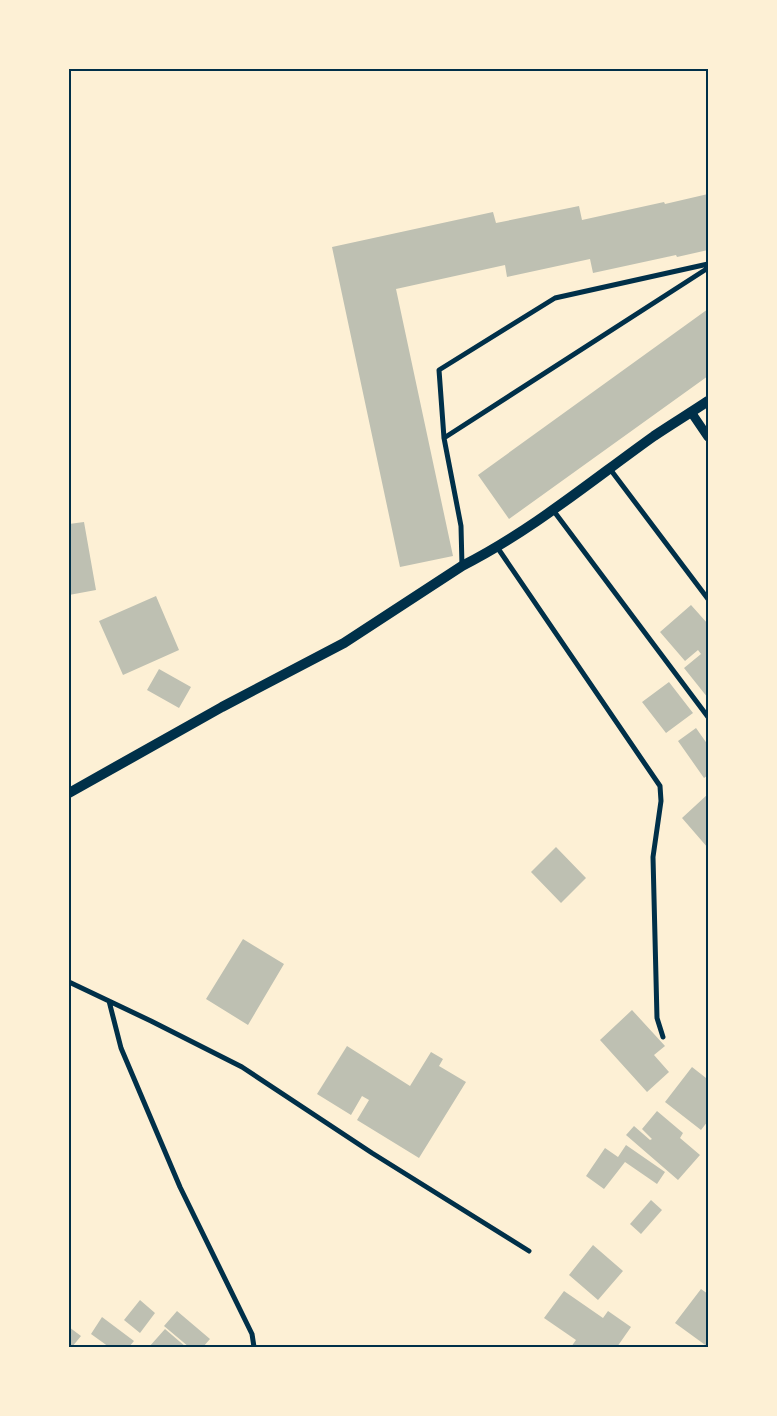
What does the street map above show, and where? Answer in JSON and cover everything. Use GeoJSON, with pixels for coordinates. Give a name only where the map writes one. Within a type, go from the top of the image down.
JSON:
{"type":"FeatureCollection","features":[{"type":"Feature","properties":{"kind":"main road"},"geometry":{"type":"LineString","coordinates":[[69,793],[214,712],[344,643],[462,566],[553,510],[655,436],[708,401]]}},
{"type":"Feature","properties":{"kind":"street"},"geometry":{"type":"LineString","coordinates":[[462,566],[461,526],[444,438],[439,370],[555,298],[708,264]]}},
{"type":"Feature","properties":{"kind":"street"},"geometry":{"type":"LineString","coordinates":[[444,438],[708,268]]}},
{"type":"Feature","properties":{"kind":"street"},"geometry":{"type":"LineString","coordinates":[[692,412],[708,437]]}},
{"type":"Feature","properties":{"kind":"street"},"geometry":{"type":"LineString","coordinates":[[610,468],[708,599]]}},
{"type":"Feature","properties":{"kind":"street"},"geometry":{"type":"LineString","coordinates":[[553,510],[708,717]]}},
{"type":"Feature","properties":{"kind":"street"},"geometry":{"type":"LineString","coordinates":[[497,546],[660,786],[661,801],[653,857],[657,1018],[663,1037]]}},
{"type":"Feature","properties":{"kind":"street"},"geometry":{"type":"LineString","coordinates":[[69,982],[242,1067],[372,1153],[529,1251]]}},
{"type":"Feature","properties":{"kind":"street"},"geometry":{"type":"LineString","coordinates":[[109,1001],[121,1048],[180,1187],[252,1334],[254,1347]]}},
{"type":"Feature","properties":{"kind":"building"},"geometry":{"type":"Polygon","coordinates":[[[708,194],[708,250],[593,273],[590,259],[507,277],[505,265],[396,289],[453,556],[400,567],[332,247],[493,212],[496,223],[579,206],[582,220],[708,194]]]}},
{"type":"Feature","properties":{"kind":"building"},"geometry":{"type":"Polygon","coordinates":[[[708,309],[708,376],[509,519],[478,475],[708,309]]]}},
{"type":"Feature","properties":{"kind":"building"},"geometry":{"type":"Polygon","coordinates":[[[84,522],[96,590],[69,595],[69,524],[84,522]]]}},
{"type":"Feature","properties":{"kind":"building"},"geometry":{"type":"Polygon","coordinates":[[[156,596],[179,650],[123,675],[99,621],[156,596]]]}},
{"type":"Feature","properties":{"kind":"building"},"geometry":{"type":"Polygon","coordinates":[[[691,605],[708,624],[708,650],[706,651],[708,654],[708,698],[684,668],[701,654],[698,650],[685,661],[660,632],[691,605]]]}},
{"type":"Feature","properties":{"kind":"building"},"geometry":{"type":"Polygon","coordinates":[[[159,669],[191,687],[179,708],[147,690],[159,669]]]}},
{"type":"Feature","properties":{"kind":"building"},"geometry":{"type":"Polygon","coordinates":[[[669,682],[693,713],[666,733],[642,702],[669,682]]]}},
{"type":"Feature","properties":{"kind":"building"},"geometry":{"type":"Polygon","coordinates":[[[696,728],[708,745],[708,775],[704,778],[678,741],[696,728]]]}},
{"type":"Feature","properties":{"kind":"building"},"geometry":{"type":"Polygon","coordinates":[[[708,794],[708,848],[682,818],[708,794]]]}},
{"type":"Feature","properties":{"kind":"building"},"geometry":{"type":"Polygon","coordinates":[[[556,847],[586,878],[561,903],[531,872],[556,847]]]}},
{"type":"Feature","properties":{"kind":"building"},"geometry":{"type":"Polygon","coordinates":[[[243,939],[284,964],[248,1025],[206,999],[243,939]]]}},
{"type":"Feature","properties":{"kind":"building"},"geometry":{"type":"Polygon","coordinates":[[[632,1010],[665,1046],[654,1055],[669,1072],[647,1092],[600,1040],[632,1010]]]}},
{"type":"Feature","properties":{"kind":"building"},"geometry":{"type":"Polygon","coordinates":[[[347,1046],[410,1086],[431,1052],[443,1059],[439,1066],[466,1082],[419,1158],[357,1120],[369,1100],[362,1096],[351,1115],[317,1094],[347,1046]]]}},
{"type":"Feature","properties":{"kind":"building"},"geometry":{"type":"Polygon","coordinates":[[[692,1067],[706,1078],[708,1076],[708,1121],[701,1130],[665,1102],[692,1067]]]}},
{"type":"Feature","properties":{"kind":"building"},"geometry":{"type":"Polygon","coordinates":[[[657,1111],[683,1133],[680,1138],[700,1155],[678,1180],[626,1135],[634,1126],[650,1140],[652,1139],[642,1129],[657,1111]]]}},
{"type":"Feature","properties":{"kind":"building"},"geometry":{"type":"Polygon","coordinates":[[[626,1145],[665,1172],[657,1184],[625,1162],[604,1189],[586,1176],[605,1148],[618,1157],[626,1145]]]}},
{"type":"Feature","properties":{"kind":"building"},"geometry":{"type":"Polygon","coordinates":[[[651,1200],[662,1210],[641,1234],[630,1224],[651,1200]]]}},
{"type":"Feature","properties":{"kind":"building"},"geometry":{"type":"Polygon","coordinates":[[[593,1245],[623,1271],[598,1300],[569,1275],[593,1245]]]}},
{"type":"Feature","properties":{"kind":"building"},"geometry":{"type":"Polygon","coordinates":[[[701,1289],[708,1294],[708,1347],[675,1323],[701,1289]]]}},
{"type":"Feature","properties":{"kind":"building"},"geometry":{"type":"Polygon","coordinates":[[[564,1291],[603,1318],[608,1311],[631,1327],[617,1347],[571,1347],[576,1340],[544,1318],[564,1291]]]}},
{"type":"Feature","properties":{"kind":"building"},"geometry":{"type":"Polygon","coordinates":[[[140,1300],[155,1313],[140,1333],[124,1320],[140,1300]]]}},
{"type":"Feature","properties":{"kind":"building"},"geometry":{"type":"Polygon","coordinates":[[[177,1311],[210,1339],[203,1347],[189,1347],[164,1326],[177,1311]]]}},
{"type":"Feature","properties":{"kind":"building"},"geometry":{"type":"Polygon","coordinates":[[[102,1317],[134,1341],[129,1347],[109,1347],[91,1334],[102,1317]]]}},
{"type":"Feature","properties":{"kind":"building"},"geometry":{"type":"Polygon","coordinates":[[[69,1327],[81,1336],[72,1347],[69,1347],[69,1327]]]}},
{"type":"Feature","properties":{"kind":"building"},"geometry":{"type":"Polygon","coordinates":[[[165,1329],[186,1347],[149,1347],[165,1329]]]}}]}
